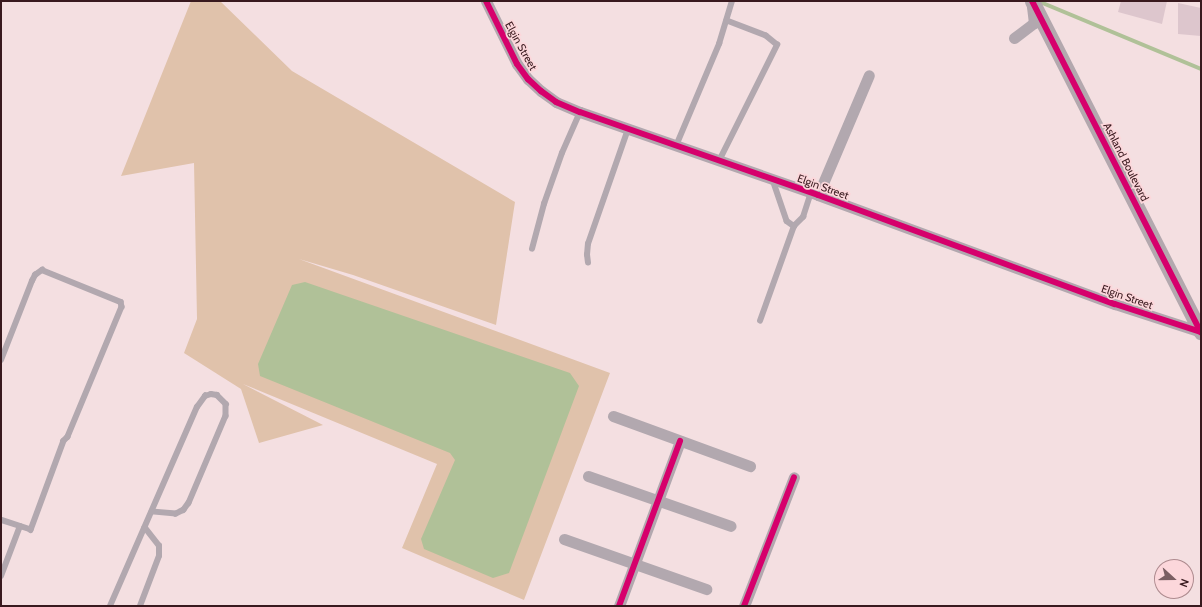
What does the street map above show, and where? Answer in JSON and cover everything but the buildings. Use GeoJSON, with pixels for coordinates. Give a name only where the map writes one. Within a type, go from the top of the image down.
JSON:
{"type":"FeatureCollection","features":[{"type":"Feature","properties":{"kind":"street","name":"Elgin Street"},"geometry":{"type":"LineString","coordinates":[[486,1],[514,58],[528,79],[556,102],[580,112],[815,194],[1115,304],[1200,329]]}},
{"type":"Feature","properties":{"kind":"street"},"geometry":{"type":"LineString","coordinates":[[1014,38],[1034,23],[1032,1]]}},
{"type":"Feature","properties":{"kind":"street","name":"Ashland Boulevard"},"geometry":{"type":"LineString","coordinates":[[1032,1],[1200,329]]}},
{"type":"Feature","properties":{"kind":"street"},"geometry":{"type":"LineString","coordinates":[[815,194],[869,75]]}},
{"type":"Feature","properties":{"kind":"street"},"geometry":{"type":"LineString","coordinates":[[612,416],[750,466]]}},
{"type":"Feature","properties":{"kind":"street"},"geometry":{"type":"LineString","coordinates":[[619,606],[680,441]]}},
{"type":"Feature","properties":{"kind":"street"},"geometry":{"type":"LineString","coordinates":[[588,476],[731,526]]}},
{"type":"Feature","properties":{"kind":"street"},"geometry":{"type":"LineString","coordinates":[[744,606],[794,477]]}},
{"type":"Feature","properties":{"kind":"street"},"geometry":{"type":"LineString","coordinates":[[564,539],[706,589]]}},
{"type":"Feature","properties":{"kind":"lane"},"geometry":{"type":"LineString","coordinates":[[676,146],[719,44],[732,1]]}},
{"type":"Feature","properties":{"kind":"lane"},"geometry":{"type":"LineString","coordinates":[[719,161],[777,45],[766,36],[726,21]]}},
{"type":"Feature","properties":{"kind":"lane"},"geometry":{"type":"LineString","coordinates":[[532,249],[544,204],[557,167],[580,112]]}},
{"type":"Feature","properties":{"kind":"lane"},"geometry":{"type":"LineString","coordinates":[[588,263],[588,244],[628,129]]}},
{"type":"Feature","properties":{"kind":"lane"},"geometry":{"type":"LineString","coordinates":[[773,180],[787,221],[794,226]]}},
{"type":"Feature","properties":{"kind":"lane"},"geometry":{"type":"LineString","coordinates":[[760,321],[794,226],[803,217],[815,194]]}},
{"type":"Feature","properties":{"kind":"lane"},"geometry":{"type":"LineString","coordinates":[[1,360],[32,281],[35,275],[42,270],[121,302],[122,307],[68,437],[64,441],[31,530],[1,520]]}},
{"type":"Feature","properties":{"kind":"lane"},"geometry":{"type":"LineString","coordinates":[[110,606],[197,407],[205,396],[211,394],[217,395],[226,404],[226,416],[189,503],[184,510],[176,514],[152,512]]}},
{"type":"Feature","properties":{"kind":"lane"},"geometry":{"type":"LineString","coordinates":[[1,576],[20,526]]}},
{"type":"Feature","properties":{"kind":"lane"},"geometry":{"type":"LineString","coordinates":[[140,606],[159,556],[159,546],[145,528]]}},
{"type":"Feature","properties":{"kind":"shaded area"},"geometry":{"type":"Polygon","coordinates":[[[191,1],[220,1],[292,71],[515,202],[496,325],[353,275],[299,259],[610,373],[524,600],[402,548],[437,464],[243,384],[323,425],[259,443],[241,389],[184,353],[197,319],[194,163],[121,176],[191,1]]]}},
{"type":"Feature","properties":{"kind":"shaded area"},"geometry":{"type":"Polygon","coordinates":[[[305,282],[570,373],[579,386],[509,573],[493,578],[424,549],[421,539],[455,460],[450,453],[260,376],[258,364],[292,285],[305,282]]]}},
{"type":"Feature","properties":{"kind":"waterway"},"geometry":{"type":"LineString","coordinates":[[1038,1],[1201,69]]}},
{"type":"Feature","properties":{"kind":"cycle path"},"geometry":{"type":"LineString","coordinates":[[486,1],[517,64],[528,79],[556,102],[580,112],[818,195],[1115,304],[1201,332]]}},
{"type":"Feature","properties":{"kind":"cycle path"},"geometry":{"type":"LineString","coordinates":[[1032,1],[1201,332]]}},
{"type":"Feature","properties":{"kind":"cycle path"},"geometry":{"type":"LineString","coordinates":[[619,606],[680,441]]}},
{"type":"Feature","properties":{"kind":"cycle path"},"geometry":{"type":"LineString","coordinates":[[744,606],[794,477]]}}]}
